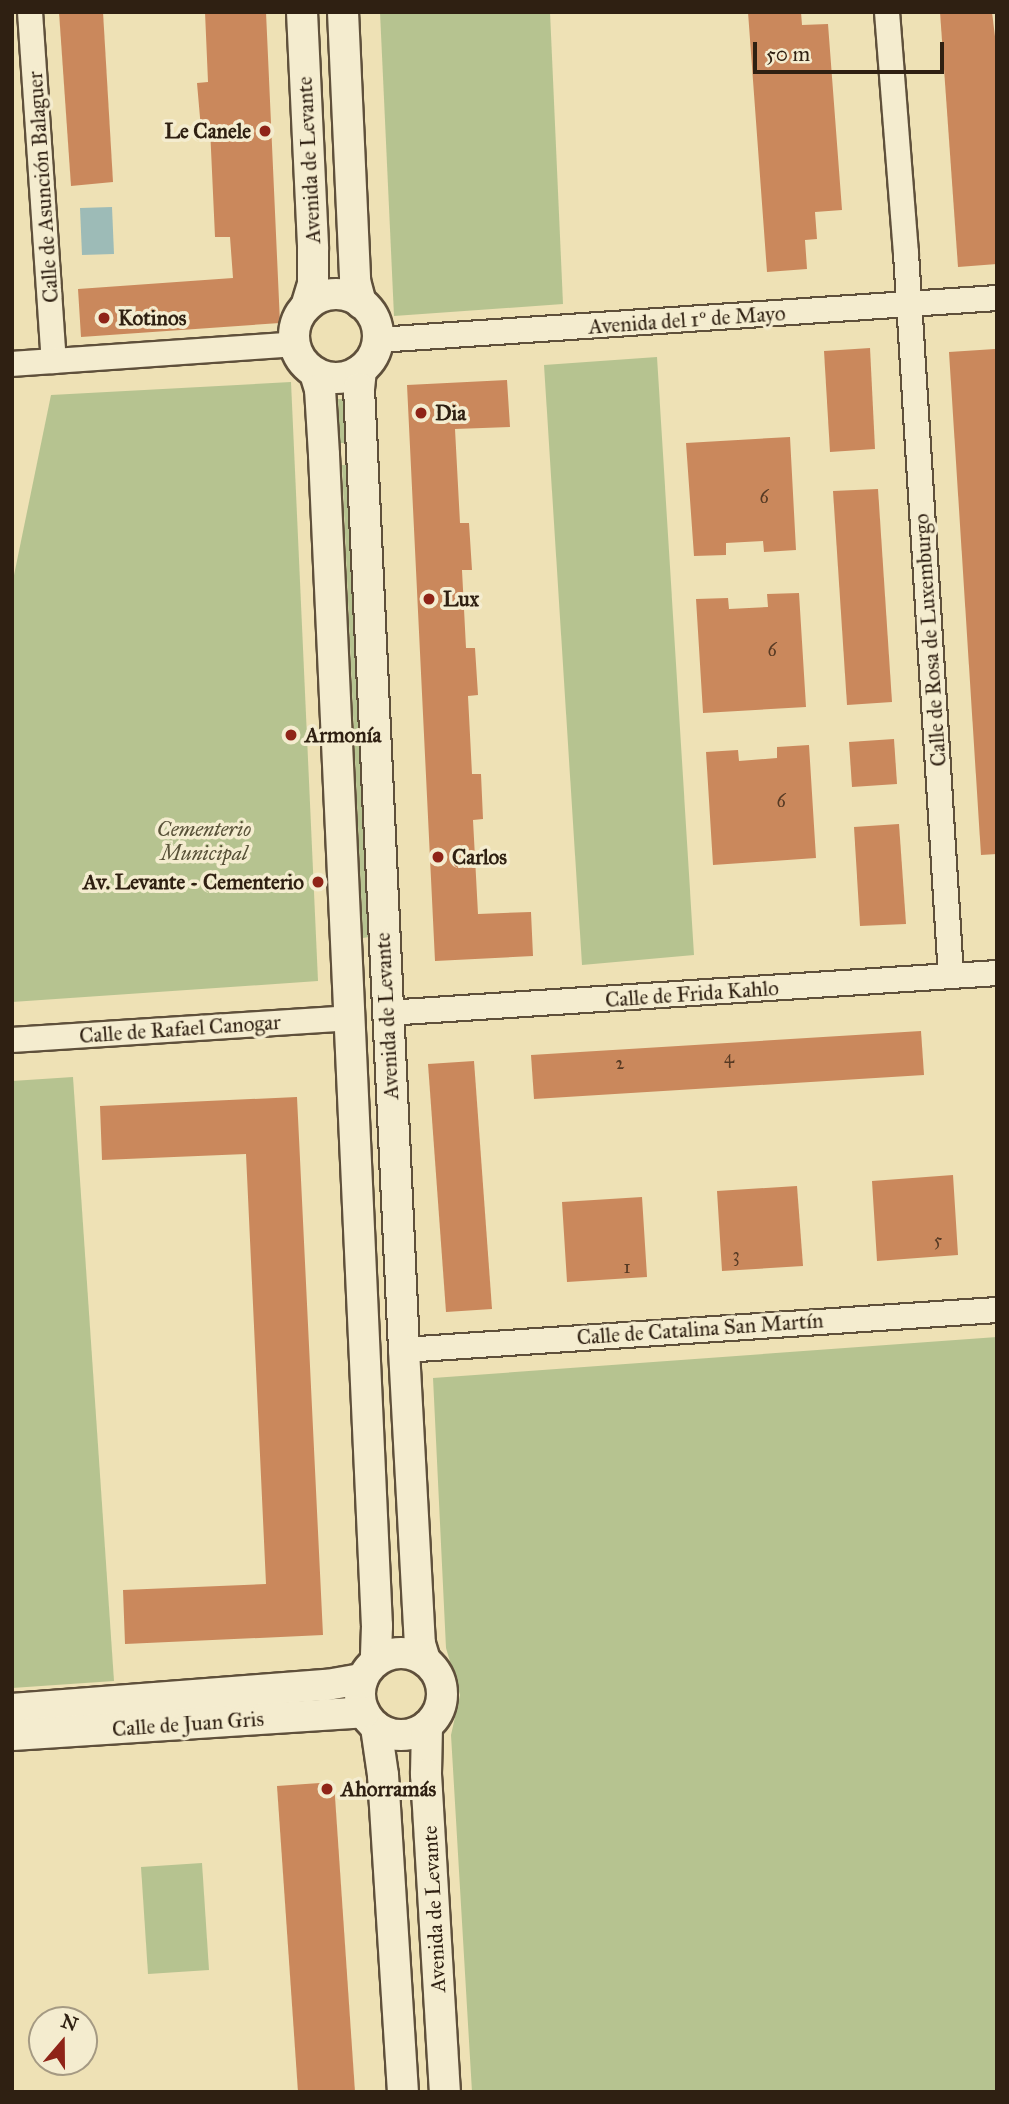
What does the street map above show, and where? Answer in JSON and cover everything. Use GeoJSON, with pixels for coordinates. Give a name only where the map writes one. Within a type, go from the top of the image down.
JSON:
{"type":"FeatureCollection","features":[{"type":"Feature","properties":{"kind":"street","name":"Calle de Asunción Balaguer"},"geometry":{"type":"LineString","coordinates":[[30,12],[54,361]]}},
{"type":"Feature","properties":{"kind":"street","name":"Avenida de Levante"},"geometry":{"type":"LineString","coordinates":[[302,12],[313,249],[313,284],[306,307]]}},
{"type":"Feature","properties":{"kind":"street","name":"Avenida de Levante"},"geometry":{"type":"LineString","coordinates":[[343,12],[355,281],[361,303]]}},
{"type":"Feature","properties":{"kind":"street","name":"Calle de Rosa de Luxemburgo"},"geometry":{"type":"LineString","coordinates":[[887,12],[909,304],[951,976]]}},
{"type":"Feature","properties":{"kind":"street"},"geometry":{"type":"LineString","coordinates":[[333,294],[348,296],[361,303],[375,319],[378,340],[372,359],[361,370],[338,378],[315,373],[302,360],[295,344],[296,324],[306,307],[318,298],[333,294]]}},
{"type":"Feature","properties":{"kind":"street","name":"Avenida del 1º de Mayo"},"geometry":{"type":"LineString","coordinates":[[378,340],[997,298]]}},
{"type":"Feature","properties":{"kind":"street"},"geometry":{"type":"LineString","coordinates":[[12,364],[295,344]]}},
{"type":"Feature","properties":{"kind":"street","name":"Avenida de Levante"},"geometry":{"type":"LineString","coordinates":[[361,370],[359,388],[387,1013],[420,1644],[425,1660]]}},
{"type":"Feature","properties":{"kind":"street","name":"Avenida de Levante"},"geometry":{"type":"LineString","coordinates":[[315,373],[320,389],[324,455],[377,1626],[369,1670]]}},
{"type":"Feature","properties":{"kind":"street","name":"Calle de Frida Kahlo"},"geometry":{"type":"LineString","coordinates":[[387,1013],[997,973]]}},
{"type":"Feature","properties":{"kind":"street","name":"Calle de Rafael Canogar"},"geometry":{"type":"LineString","coordinates":[[12,1040],[348,1018]]}},
{"type":"Feature","properties":{"kind":"street","name":"Calle de Catalina San Martín"},"geometry":{"type":"LineString","coordinates":[[404,1350],[997,1310]]}},
{"type":"Feature","properties":{"kind":"street"},"geometry":{"type":"LineString","coordinates":[[409,1653],[425,1660],[439,1677],[442,1698],[435,1718],[427,1726],[402,1735],[370,1720],[360,1700],[369,1670],[392,1654],[409,1653]]}},
{"type":"Feature","properties":{"kind":"street","name":"Calle de Juan Gris"},"geometry":{"type":"LineString","coordinates":[[12,1709],[327,1685],[369,1670]]}},
{"type":"Feature","properties":{"kind":"street","name":"Avenida de Levante"},"geometry":{"type":"LineString","coordinates":[[370,1720],[383,1775],[403,2092]]}},
{"type":"Feature","properties":{"kind":"street","name":"Calle de Juan Gris"},"geometry":{"type":"LineString","coordinates":[[12,1735],[370,1720]]}},
{"type":"Feature","properties":{"kind":"street","name":"Avenida de Levante"},"geometry":{"type":"LineString","coordinates":[[427,1726],[426,1774],[445,2092]]}},
{"type":"Feature","properties":{"kind":"green space"},"geometry":{"type":"Polygon","coordinates":[[[380,12],[550,12],[563,304],[394,316],[380,12]]]}},
{"type":"Feature","properties":{"kind":"green space"},"geometry":{"type":"Polygon","coordinates":[[[657,357],[694,955],[582,965],[544,365],[657,357]]]}},
{"type":"Feature","properties":{"kind":"green space","name":"Cementerio Municipal"},"geometry":{"type":"Polygon","coordinates":[[[291,382],[318,981],[12,1002],[12,585],[51,395],[291,382]]]}},
{"type":"Feature","properties":{"kind":"green space"},"geometry":{"type":"Polygon","coordinates":[[[338,399],[345,399],[347,443],[340,443],[338,399]]]}},
{"type":"Feature","properties":{"kind":"green space"},"geometry":{"type":"Polygon","coordinates":[[[342,465],[349,465],[369,937],[363,938],[342,465]]]}},
{"type":"Feature","properties":{"kind":"green space"},"geometry":{"type":"Polygon","coordinates":[[[73,1077],[114,1681],[12,1688],[12,1081],[73,1077]]]}},
{"type":"Feature","properties":{"kind":"green space"},"geometry":{"type":"Polygon","coordinates":[[[997,1337],[997,2092],[472,2092],[451,1735],[460,1695],[446,1648],[433,1378],[997,1337]]]}},
{"type":"Feature","properties":{"kind":"green space"},"geometry":{"type":"Polygon","coordinates":[[[202,1863],[209,1970],[148,1974],[141,1867],[202,1863]]]}},
{"type":"Feature","properties":{"kind":"water"},"geometry":{"type":"Polygon","coordinates":[[[112,207],[114,254],[82,255],[80,208],[112,207]]]}},
{"type":"Feature","properties":{"kind":"building"},"geometry":{"type":"Polygon","coordinates":[[[59,12],[103,12],[113,182],[71,186],[59,12]]]}},
{"type":"Feature","properties":{"kind":"building"},"geometry":{"type":"Polygon","coordinates":[[[205,12],[266,12],[280,323],[81,337],[78,289],[233,278],[230,237],[215,237],[210,128],[201,129],[197,83],[208,82],[205,12]]]}},
{"type":"Feature","properties":{"kind":"building"},"geometry":{"type":"Polygon","coordinates":[[[748,12],[801,12],[802,25],[828,24],[842,210],[815,212],[817,239],[805,240],[807,269],[767,272],[748,12]]]}},
{"type":"Feature","properties":{"kind":"building"},"geometry":{"type":"Polygon","coordinates":[[[940,12],[992,12],[997,53],[997,264],[958,267],[940,12]]]}},
{"type":"Feature","properties":{"kind":"building"},"geometry":{"type":"Polygon","coordinates":[[[870,348],[875,449],[830,452],[824,351],[870,348]]]}},
{"type":"Feature","properties":{"kind":"building"},"geometry":{"type":"Polygon","coordinates":[[[995,349],[997,854],[981,855],[949,352],[995,349]]]}},
{"type":"Feature","properties":{"kind":"building"},"geometry":{"type":"Polygon","coordinates":[[[507,380],[510,427],[455,429],[460,523],[469,523],[472,570],[462,570],[466,648],[475,648],[478,695],[468,696],[472,774],[481,774],[483,819],[473,820],[478,914],[531,912],[533,956],[435,961],[407,385],[507,380]]]}},
{"type":"Feature","properties":{"kind":"building"},"geometry":{"type":"Polygon","coordinates":[[[790,437],[796,550],[764,552],[763,541],[726,543],[726,555],[694,556],[686,443],[790,437]]]}},
{"type":"Feature","properties":{"kind":"building"},"geometry":{"type":"Polygon","coordinates":[[[878,489],[892,702],[847,705],[833,491],[878,489]]]}},
{"type":"Feature","properties":{"kind":"building"},"geometry":{"type":"Polygon","coordinates":[[[799,593],[806,707],[703,713],[696,599],[728,598],[729,609],[768,607],[767,594],[799,593]]]}},
{"type":"Feature","properties":{"kind":"building"},"geometry":{"type":"Polygon","coordinates":[[[894,739],[897,784],[852,787],[849,742],[894,739]]]}},
{"type":"Feature","properties":{"kind":"building"},"geometry":{"type":"Polygon","coordinates":[[[809,745],[816,858],[713,865],[706,752],[738,750],[739,761],[777,758],[777,747],[809,745]]]}},
{"type":"Feature","properties":{"kind":"building"},"geometry":{"type":"Polygon","coordinates":[[[899,824],[906,924],[860,926],[854,827],[899,824]]]}},
{"type":"Feature","properties":{"kind":"building"},"geometry":{"type":"Polygon","coordinates":[[[921,1031],[924,1075],[534,1099],[531,1055],[921,1031]]]}},
{"type":"Feature","properties":{"kind":"building"},"geometry":{"type":"Polygon","coordinates":[[[474,1061],[492,1309],[446,1312],[428,1064],[474,1061]]]}},
{"type":"Feature","properties":{"kind":"building"},"geometry":{"type":"Polygon","coordinates":[[[297,1097],[323,1635],[125,1644],[123,1590],[266,1584],[246,1154],[102,1160],[100,1106],[297,1097]]]}},
{"type":"Feature","properties":{"kind":"building"},"geometry":{"type":"Polygon","coordinates":[[[953,1175],[958,1255],[877,1261],[872,1181],[953,1175]]]}},
{"type":"Feature","properties":{"kind":"building"},"geometry":{"type":"Polygon","coordinates":[[[797,1186],[803,1266],[722,1271],[717,1191],[797,1186]]]}},
{"type":"Feature","properties":{"kind":"building"},"geometry":{"type":"Polygon","coordinates":[[[642,1197],[647,1277],[567,1282],[562,1202],[642,1197]]]}},
{"type":"Feature","properties":{"kind":"building"},"geometry":{"type":"Polygon","coordinates":[[[334,1782],[355,2092],[298,2092],[277,1786],[334,1782]]]}},
{"type":"Feature","properties":{"kind":"place","name":"Le Canele"},"geometry":{"type":"Point","coordinates":[265,131]}},
{"type":"Feature","properties":{"kind":"place","name":"Kotinos"},"geometry":{"type":"Point","coordinates":[104,318]}},
{"type":"Feature","properties":{"kind":"place","name":"Dia"},"geometry":{"type":"Point","coordinates":[421,413]}},
{"type":"Feature","properties":{"kind":"place","name":"Lux"},"geometry":{"type":"Point","coordinates":[429,599]}},
{"type":"Feature","properties":{"kind":"place","name":"Armonía"},"geometry":{"type":"Point","coordinates":[291,735]}},
{"type":"Feature","properties":{"kind":"place","name":"Carlos"},"geometry":{"type":"Point","coordinates":[438,857]}},
{"type":"Feature","properties":{"kind":"place","name":"Av. Levante - Cementerio"},"geometry":{"type":"Point","coordinates":[318,882]}},
{"type":"Feature","properties":{"kind":"place","name":"Ahorramás"},"geometry":{"type":"Point","coordinates":[327,1789]}}]}
